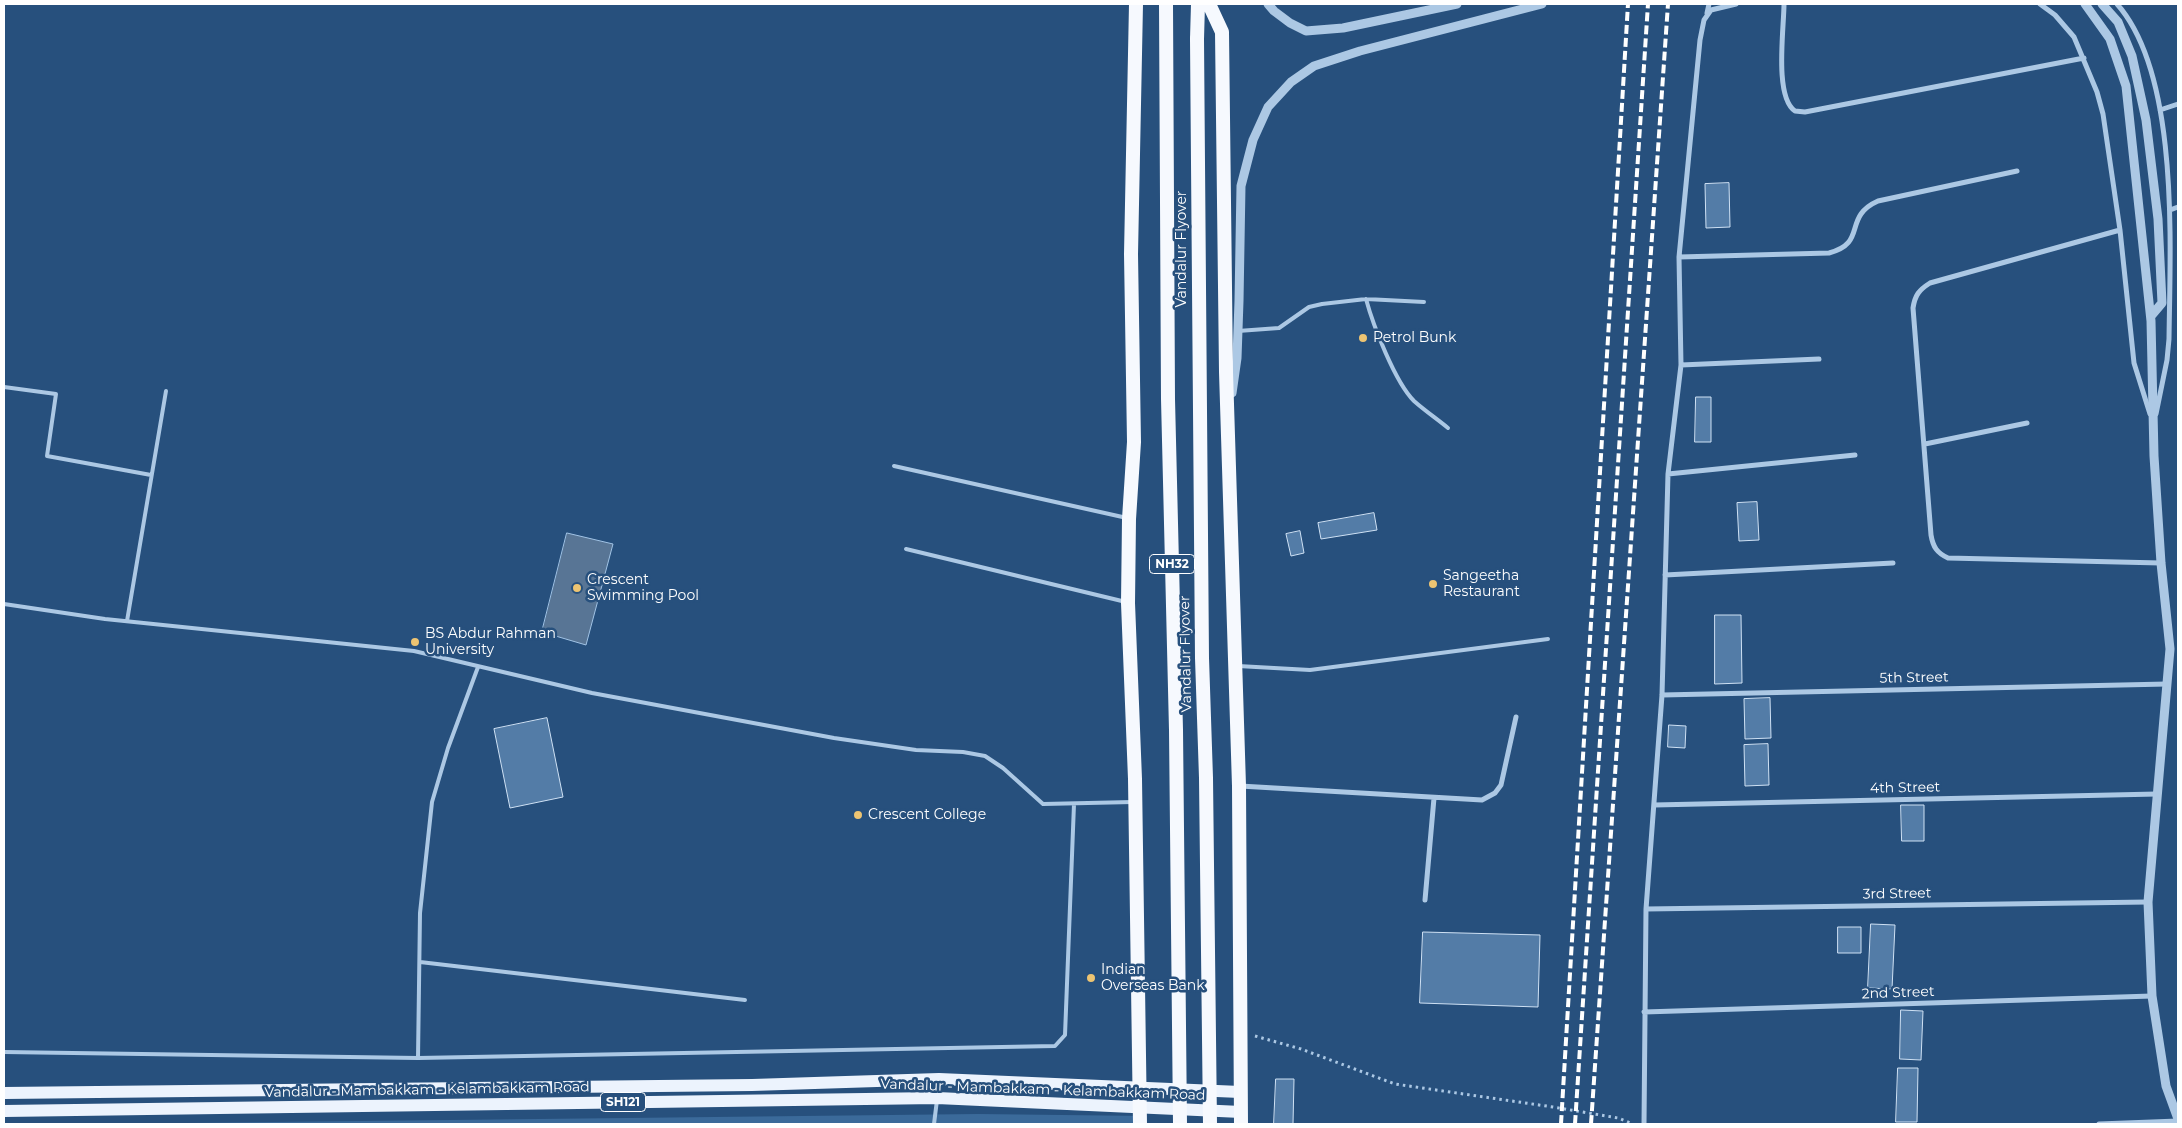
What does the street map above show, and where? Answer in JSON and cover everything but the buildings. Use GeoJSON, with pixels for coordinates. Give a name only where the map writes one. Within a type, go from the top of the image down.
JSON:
{"type":"FeatureCollection","features":[{"type":"Feature","properties":{"kind":"highway"},"geometry":{"type":"LineString","coordinates":[[1136,4],[1131,254],[1134,442],[1129,519],[1128,603],[1135,802],[1136,950],[1141,1086],[1140,1124]]}},
{"type":"Feature","properties":{"kind":"highway","name":"Vandalur Flyover"},"geometry":{"type":"LineString","coordinates":[[1166,4],[1168,400],[1176,730],[1180,1124]]}},
{"type":"Feature","properties":{"kind":"highway","name":"Vandalur Flyover"},"geometry":{"type":"LineString","coordinates":[[1198,4],[1202,638],[1210,1124]]}},
{"type":"Feature","properties":{"kind":"highway"},"geometry":{"type":"LineString","coordinates":[[1209,4],[1222,32],[1228,423],[1237,666],[1241,1118]]}},
{"type":"Feature","properties":{"kind":"main road","name":"Vandalur - Mambakkam - Kelambakkam Road"},"geometry":{"type":"LineString","coordinates":[[4,1093],[752,1085],[939,1078],[1240,1092]]}},
{"type":"Feature","properties":{"kind":"main road","name":"Vandalur - Mambakkam - Kelambakkam Road"},"geometry":{"type":"LineString","coordinates":[[4,1112],[937,1098],[1141,1108],[1241,1118]]}},
{"type":"Feature","properties":{"kind":"street"},"geometry":{"type":"LineString","coordinates":[[1268,4],[1285,19],[1306,31],[1343,28],[1457,4]]}},
{"type":"Feature","properties":{"kind":"street"},"geometry":{"type":"LineString","coordinates":[[1228,423],[1238,331],[1241,186],[1253,140],[1268,107],[1292,82],[1314,66],[1360,51],[1542,4]]}},
{"type":"Feature","properties":{"kind":"street"},"geometry":{"type":"LineString","coordinates":[[1644,1124],[1646,909],[1662,695],[1668,474],[1681,365],[1679,257],[1700,40],[1709,4]]}},
{"type":"Feature","properties":{"kind":"street"},"geometry":{"type":"LineString","coordinates":[[1707,14],[1716,7],[1736,4]]}},
{"type":"Feature","properties":{"kind":"street"},"geometry":{"type":"LineString","coordinates":[[1784,4],[1782,85],[1785,99],[1795,111],[1805,112],[2084,58]]}},
{"type":"Feature","properties":{"kind":"street"},"geometry":{"type":"LineString","coordinates":[[2040,4],[2055,15],[2074,37],[2084,58],[2103,114],[2120,230],[2134,363],[2154,424]]}},
{"type":"Feature","properties":{"kind":"street"},"geometry":{"type":"LineString","coordinates":[[2085,4],[2110,39],[2126,86],[2150,316],[2161,563],[2174,660],[2167,684],[2148,902],[2152,996],[2166,1086],[2178,1120],[2099,1124]]}},
{"type":"Feature","properties":{"kind":"street"},"geometry":{"type":"LineString","coordinates":[[2102,4],[2118,22],[2132,56],[2146,120],[2158,219],[2162,302],[2150,316]]}},
{"type":"Feature","properties":{"kind":"street"},"geometry":{"type":"LineString","coordinates":[[2117,4],[2147,56],[2160,110],[2170,210],[2167,360],[2154,424]]}},
{"type":"Feature","properties":{"kind":"street"},"geometry":{"type":"LineString","coordinates":[[2160,110],[2178,104]]}},
{"type":"Feature","properties":{"kind":"street"},"geometry":{"type":"LineString","coordinates":[[1679,257],[1828,253],[1840,250],[1852,240],[1858,217],[1868,205],[1878,201],[2017,171]]}},
{"type":"Feature","properties":{"kind":"street"},"geometry":{"type":"LineString","coordinates":[[2170,210],[2178,207]]}},
{"type":"Feature","properties":{"kind":"street"},"geometry":{"type":"LineString","coordinates":[[2120,230],[1930,284],[1921,289],[1915,296],[1913,308],[1931,535],[1933,547],[1939,554],[1948,558],[2161,563]]}},
{"type":"Feature","properties":{"kind":"street"},"geometry":{"type":"LineString","coordinates":[[1681,365],[1819,358]]}},
{"type":"Feature","properties":{"kind":"street"},"geometry":{"type":"LineString","coordinates":[[1925,444],[2027,423]]}},
{"type":"Feature","properties":{"kind":"street"},"geometry":{"type":"LineString","coordinates":[[1668,474],[1854,455]]}},
{"type":"Feature","properties":{"kind":"street"},"geometry":{"type":"LineString","coordinates":[[1665,575],[1893,564]]}},
{"type":"Feature","properties":{"kind":"street","name":"5th Street"},"geometry":{"type":"LineString","coordinates":[[1662,695],[2167,684]]}},
{"type":"Feature","properties":{"kind":"street"},"geometry":{"type":"LineString","coordinates":[[1239,786],[1482,800],[1495,793],[1501,785],[1516,717]]}},
{"type":"Feature","properties":{"kind":"street","name":"4th Street"},"geometry":{"type":"LineString","coordinates":[[1654,805],[2157,794]]}},
{"type":"Feature","properties":{"kind":"street"},"geometry":{"type":"LineString","coordinates":[[1425,900],[1434,798]]}},
{"type":"Feature","properties":{"kind":"street","name":"3rd Street"},"geometry":{"type":"LineString","coordinates":[[1646,909],[2148,902]]}},
{"type":"Feature","properties":{"kind":"street","name":"2nd Street"},"geometry":{"type":"LineString","coordinates":[[1644,1012],[2152,996]]}},
{"type":"Feature","properties":{"kind":"lane"},"geometry":{"type":"LineString","coordinates":[[1366,299],[1370,316],[1390,362],[1404,386],[1413,400],[1448,428]]}},
{"type":"Feature","properties":{"kind":"lane"},"geometry":{"type":"LineString","coordinates":[[1238,331],[1279,328],[1309,306],[1366,299],[1424,302]]}},
{"type":"Feature","properties":{"kind":"lane"},"geometry":{"type":"LineString","coordinates":[[4,387],[56,394],[47,456],[151,475]]}},
{"type":"Feature","properties":{"kind":"lane"},"geometry":{"type":"LineString","coordinates":[[127,621],[166,392]]}},
{"type":"Feature","properties":{"kind":"lane"},"geometry":{"type":"LineString","coordinates":[[894,466],[1129,519]]}},
{"type":"Feature","properties":{"kind":"lane"},"geometry":{"type":"LineString","coordinates":[[906,549],[1128,603]]}},
{"type":"Feature","properties":{"kind":"lane"},"geometry":{"type":"LineString","coordinates":[[4,604],[127,621],[414,651],[592,693],[834,738],[916,750],[962,752],[985,756],[1003,768],[1043,804],[1135,802]]}},
{"type":"Feature","properties":{"kind":"lane"},"geometry":{"type":"LineString","coordinates":[[1237,666],[1310,670],[1548,639]]}},
{"type":"Feature","properties":{"kind":"lane"},"geometry":{"type":"LineString","coordinates":[[418,1058],[420,913],[432,802],[448,748],[478,666]]}},
{"type":"Feature","properties":{"kind":"lane"},"geometry":{"type":"LineString","coordinates":[[4,1052],[418,1058],[1055,1046],[1065,1035],[1074,804]]}},
{"type":"Feature","properties":{"kind":"lane"},"geometry":{"type":"LineString","coordinates":[[420,962],[745,1000]]}},
{"type":"Feature","properties":{"kind":"lane"},"geometry":{"type":"LineString","coordinates":[[934,1124],[937,1098]]}},
{"type":"Feature","properties":{"kind":"path"},"geometry":{"type":"LineString","coordinates":[[1240,1032],[1301,1049],[1395,1084],[1571,1110],[1618,1118],[1633,1124]]}},
{"type":"Feature","properties":{"kind":"shaded area","name":"Crescent Swimming Pool"},"geometry":{"type":"Polygon","coordinates":[[[567,533],[613,544],[586,645],[542,632],[567,533]]]}},
{"type":"Feature","properties":{"kind":"shaded area"},"geometry":{"type":"Polygon","coordinates":[[[978,1114],[1147,1116],[1146,1124],[97,1124],[978,1114]]]}},
{"type":"Feature","properties":{"kind":"railway"},"geometry":{"type":"LineString","coordinates":[[1561,1124],[1628,4]]}},
{"type":"Feature","properties":{"kind":"railway"},"geometry":{"type":"LineString","coordinates":[[1575,1124],[1648,4]]}},
{"type":"Feature","properties":{"kind":"railway"},"geometry":{"type":"LineString","coordinates":[[1591,1124],[1668,4]]}},
{"type":"Feature","properties":{"kind":"place","name":"Petrol Bunk"},"geometry":{"type":"Point","coordinates":[1363,338]}},
{"type":"Feature","properties":{"kind":"place","name":"Sangeetha Restaurant"},"geometry":{"type":"Point","coordinates":[1433,584]}},
{"type":"Feature","properties":{"kind":"place","name":"Crescent Swimming Pool"},"geometry":{"type":"Point","coordinates":[577,588]}},
{"type":"Feature","properties":{"kind":"place","name":"BS Abdur Rahman University"},"geometry":{"type":"Point","coordinates":[415,642]}},
{"type":"Feature","properties":{"kind":"place","name":"Crescent College"},"geometry":{"type":"Point","coordinates":[858,815]}},
{"type":"Feature","properties":{"kind":"place","name":"Indian Overseas Bank"},"geometry":{"type":"Point","coordinates":[1091,978]}}]}
